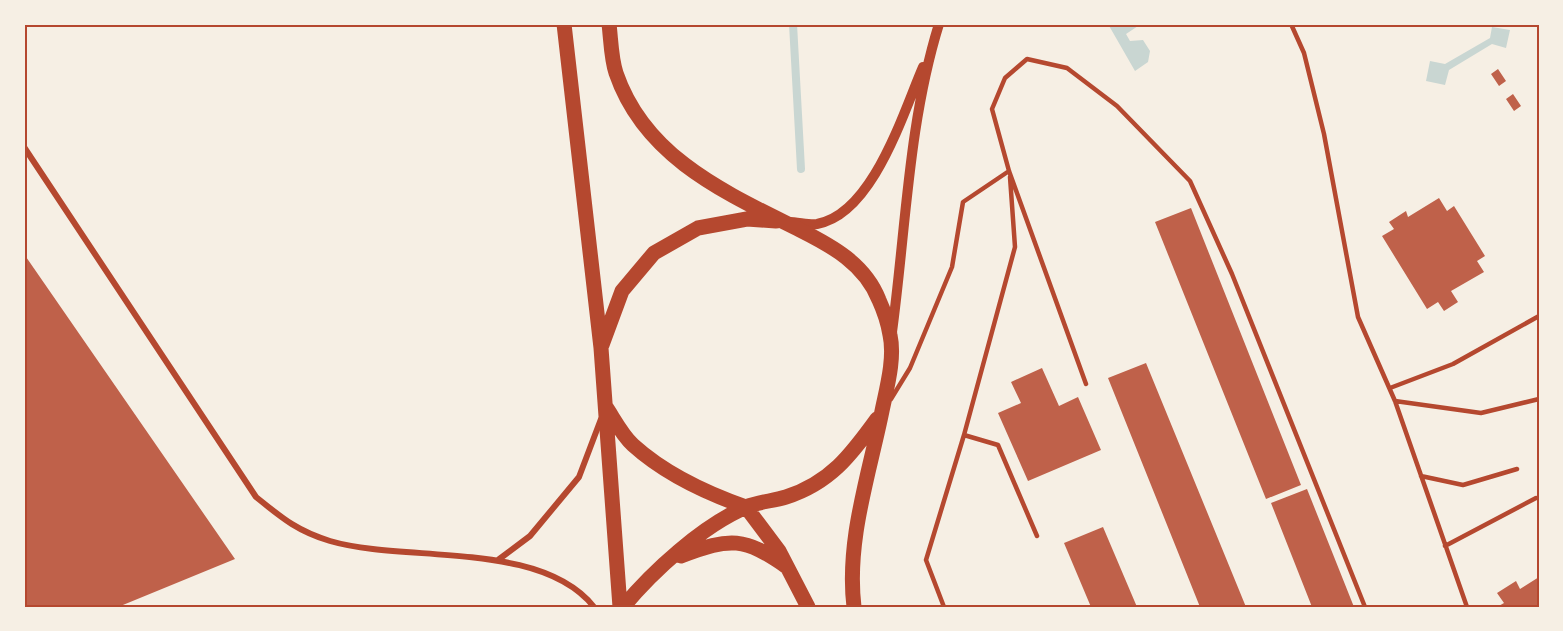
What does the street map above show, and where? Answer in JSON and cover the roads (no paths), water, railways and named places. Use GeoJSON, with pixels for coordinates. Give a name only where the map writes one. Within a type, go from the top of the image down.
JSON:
{"type":"FeatureCollection","features":[{"type":"Feature","properties":{"kind":"main road"},"geometry":{"type":"LineString","coordinates":[[564,24],[601,348],[621,607]]}},
{"type":"Feature","properties":{"kind":"main road"},"geometry":{"type":"LineString","coordinates":[[609,24],[615,71],[631,109],[652,136],[687,168],[835,247],[851,261],[879,298],[891,336],[889,375],[854,541],[851,581],[854,607]]}},
{"type":"Feature","properties":{"kind":"main road"},"geometry":{"type":"LineString","coordinates":[[601,348],[622,291],[654,253],[698,228],[747,219],[783,221]]}},
{"type":"Feature","properties":{"kind":"main road"},"geometry":{"type":"LineString","coordinates":[[606,407],[632,444],[676,476],[707,494],[746,507],[767,533],[788,567],[808,607]]}},
{"type":"Feature","properties":{"kind":"main road"},"geometry":{"type":"LineString","coordinates":[[621,607],[667,561],[693,539],[746,507],[788,496],[824,479],[844,463],[882,413]]}},
{"type":"Feature","properties":{"kind":"main road"},"geometry":{"type":"LineString","coordinates":[[667,561],[711,544],[735,543],[758,547],[788,567]]}},
{"type":"Feature","properties":{"kind":"street"},"geometry":{"type":"LineString","coordinates":[[891,336],[902,261],[909,166],[932,48],[939,24]]}},
{"type":"Feature","properties":{"kind":"street"},"geometry":{"type":"LineString","coordinates":[[783,221],[816,224],[835,217],[854,204],[872,182],[932,48]]}},
{"type":"Feature","properties":{"kind":"street"},"geometry":{"type":"LineString","coordinates":[[24,147],[256,497],[292,527],[331,541],[381,551],[498,560],[548,576],[571,588],[594,607]]}},
{"type":"Feature","properties":{"kind":"street"},"geometry":{"type":"LineString","coordinates":[[498,560],[530,536],[579,477],[606,407]]}},
{"type":"Feature","properties":{"kind":"lane"},"geometry":{"type":"LineString","coordinates":[[1291,24],[1304,53],[1324,134],[1358,316],[1395,401],[1467,607]]}},
{"type":"Feature","properties":{"kind":"lane"},"geometry":{"type":"LineString","coordinates":[[1086,384],[1009,171],[992,108],[1005,78],[1026,60],[1067,68],[1117,106],[1190,181],[1232,274],[1365,607]]}},
{"type":"Feature","properties":{"kind":"lane"},"geometry":{"type":"LineString","coordinates":[[882,413],[910,368],[952,267],[963,202],[1009,171]]}},
{"type":"Feature","properties":{"kind":"lane"},"geometry":{"type":"LineString","coordinates":[[944,607],[926,560],[964,435],[1015,247],[1009,171]]}},
{"type":"Feature","properties":{"kind":"lane"},"geometry":{"type":"LineString","coordinates":[[1390,388],[1453,364],[1539,316]]}},
{"type":"Feature","properties":{"kind":"lane"},"geometry":{"type":"LineString","coordinates":[[1395,401],[1481,413],[1539,399]]}},
{"type":"Feature","properties":{"kind":"lane"},"geometry":{"type":"LineString","coordinates":[[964,435],[998,445],[1037,536]]}},
{"type":"Feature","properties":{"kind":"lane"},"geometry":{"type":"LineString","coordinates":[[1421,476],[1464,485],[1517,469]]}},
{"type":"Feature","properties":{"kind":"lane"},"geometry":{"type":"LineString","coordinates":[[1445,546],[1536,498]]}},
{"type":"Feature","properties":{"kind":"waterway"},"geometry":{"type":"LineString","coordinates":[[793,24],[801,169]]}}]}
